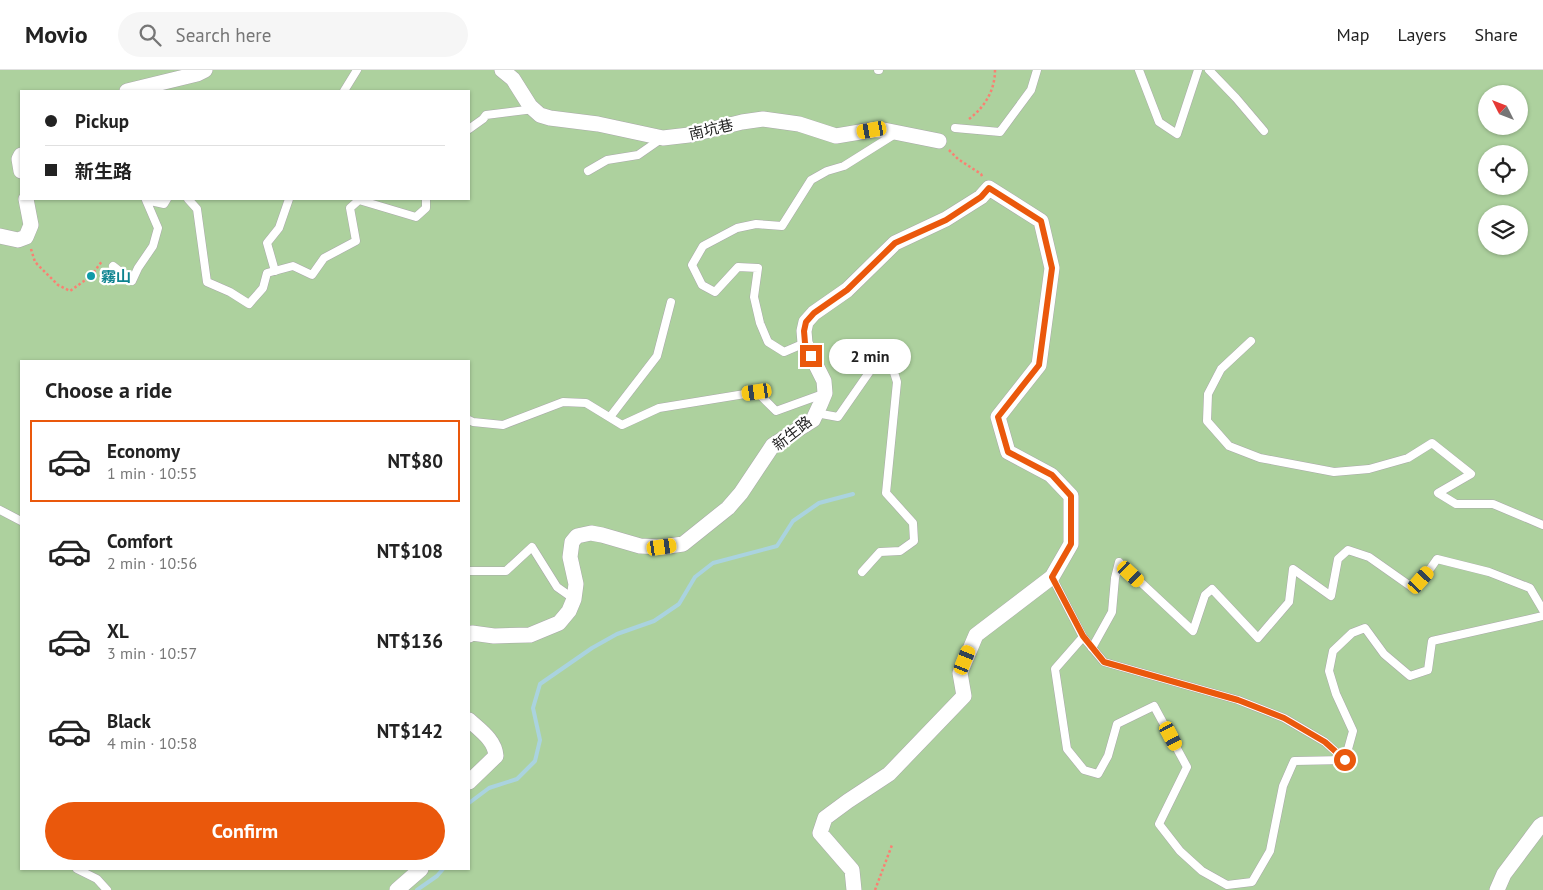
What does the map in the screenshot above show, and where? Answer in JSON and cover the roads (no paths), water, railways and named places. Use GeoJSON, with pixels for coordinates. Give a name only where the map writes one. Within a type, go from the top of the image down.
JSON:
{"type":"FeatureCollection","features":[{"type":"Feature","properties":{"kind":"street"},"geometry":{"type":"LineString","coordinates":[[130,90],[197,74],[204,70]]}},
{"type":"Feature","properties":{"kind":"street"},"geometry":{"type":"LineString","coordinates":[[502,70],[513,79],[534,109]]}},
{"type":"Feature","properties":{"kind":"street","name":"南坑巷"},"geometry":{"type":"LineString","coordinates":[[534,109],[540,115],[550,118],[598,124],[662,138],[763,119],[799,124],[836,136],[884,130],[939,141]]}},
{"type":"Feature","properties":{"kind":"street"},"geometry":{"type":"LineString","coordinates":[[825,393],[824,381],[805,343],[804,331],[806,322],[814,313],[847,290],[895,243],[946,220],[981,197],[989,188],[1041,221],[1052,268],[1039,365],[998,417],[1008,452],[1052,475],[1071,496],[1071,544],[1052,577],[976,635],[960,673],[964,696],[889,774],[826,818],[820,833],[852,870],[854,890]]}},
{"type":"Feature","properties":{"kind":"street"},"geometry":{"type":"LineString","coordinates":[[0,236],[18,240],[26,237],[31,225],[26,200]]}},
{"type":"Feature","properties":{"kind":"street","name":"新生路"},"geometry":{"type":"LineString","coordinates":[[574,599],[576,584],[570,557],[572,542],[577,536],[591,533],[602,534],[640,546],[662,547],[683,544],[728,508],[741,493],[773,445],[812,420],[825,393]]}},
{"type":"Feature","properties":{"kind":"street"},"geometry":{"type":"LineString","coordinates":[[470,634],[530,635],[558,623],[569,611],[574,599]]}},
{"type":"Feature","properties":{"kind":"street"},"geometry":{"type":"LineString","coordinates":[[470,721],[488,737],[496,749],[496,756],[470,781]]}},
{"type":"Feature","properties":{"kind":"street"},"geometry":{"type":"LineString","coordinates":[[1497,890],[1504,874],[1543,824]]}},
{"type":"Feature","properties":{"kind":"street"},"geometry":{"type":"LineString","coordinates":[[397,890],[419,870]]}},
{"type":"Feature","properties":{"kind":"lane"},"geometry":{"type":"LineString","coordinates":[[345,90],[357,70]]}},
{"type":"Feature","properties":{"kind":"lane"},"geometry":{"type":"LineString","coordinates":[[955,128],[1000,132],[1031,90],[1037,70]]}},
{"type":"Feature","properties":{"kind":"lane"},"geometry":{"type":"LineString","coordinates":[[1140,70],[1159,122],[1177,134],[1198,70]]}},
{"type":"Feature","properties":{"kind":"lane"},"geometry":{"type":"LineString","coordinates":[[1210,70],[1264,131]]}},
{"type":"Feature","properties":{"kind":"lane"},"geometry":{"type":"LineString","coordinates":[[470,128],[483,119],[486,114],[534,109]]}},
{"type":"Feature","properties":{"kind":"lane"},"geometry":{"type":"LineString","coordinates":[[805,343],[784,352],[768,342],[760,323],[754,297],[758,268],[738,267],[715,292],[702,285],[692,265],[703,246],[737,228],[756,224],[782,226],[811,180],[827,171],[844,166],[897,132]]}},
{"type":"Feature","properties":{"kind":"lane"},"geometry":{"type":"LineString","coordinates":[[588,171],[607,160],[638,154],[662,138]]}},
{"type":"Feature","properties":{"kind":"lane"},"geometry":{"type":"LineString","coordinates":[[113,266],[132,281],[138,268],[153,246],[158,228],[146,200]]}},
{"type":"Feature","properties":{"kind":"lane"},"geometry":{"type":"LineString","coordinates":[[146,200],[164,204],[166,200]]}},
{"type":"Feature","properties":{"kind":"lane"},"geometry":{"type":"LineString","coordinates":[[189,200],[197,209],[207,282],[230,292],[249,304],[263,288],[267,272],[293,266],[312,275],[324,258],[356,241],[350,208],[360,200],[416,217],[426,208],[426,200]]}},
{"type":"Feature","properties":{"kind":"lane"},"geometry":{"type":"LineString","coordinates":[[275,270],[267,243],[279,228],[289,200]]}},
{"type":"Feature","properties":{"kind":"lane"},"geometry":{"type":"LineString","coordinates":[[610,417],[657,356],[671,302]]}},
{"type":"Feature","properties":{"kind":"lane"},"geometry":{"type":"LineString","coordinates":[[1250,341],[1221,369],[1208,394],[1207,421],[1229,446],[1260,458],[1334,472],[1368,469],[1408,458],[1432,443],[1471,474],[1438,493],[1456,504],[1493,504],[1543,525]]}},
{"type":"Feature","properties":{"kind":"lane"},"geometry":{"type":"LineString","coordinates":[[816,413],[838,417],[877,361],[892,366],[897,382],[886,493],[913,523],[914,540],[900,551],[880,552],[862,572]]}},
{"type":"Feature","properties":{"kind":"lane"},"geometry":{"type":"LineString","coordinates":[[470,420],[503,425],[563,402],[586,403],[622,424],[659,408],[757,392],[776,411],[825,393]]}},
{"type":"Feature","properties":{"kind":"lane"},"geometry":{"type":"LineString","coordinates":[[0,510],[20,520]]}},
{"type":"Feature","properties":{"kind":"lane"},"geometry":{"type":"LineString","coordinates":[[470,571],[506,571],[532,547],[557,587],[574,599]]}},
{"type":"Feature","properties":{"kind":"lane"},"geometry":{"type":"LineString","coordinates":[[1092,648],[1112,612],[1115,578],[1119,562],[1193,631],[1205,595],[1212,589],[1258,638],[1289,602],[1293,569],[1331,596],[1338,559],[1348,550],[1369,557],[1413,588],[1437,559],[1489,572],[1530,588],[1543,610]]}},
{"type":"Feature","properties":{"kind":"lane"},"geometry":{"type":"LineString","coordinates":[[1052,577],[1083,636],[1104,662],[1238,700],[1284,718],[1325,742],[1345,760]]}},
{"type":"Feature","properties":{"kind":"lane"},"geometry":{"type":"LineString","coordinates":[[1345,760],[1353,730],[1336,694],[1329,671],[1332,651],[1352,633],[1365,628],[1384,654],[1410,676],[1428,670],[1432,641],[1543,616]]}},
{"type":"Feature","properties":{"kind":"lane"},"geometry":{"type":"LineString","coordinates":[[1083,636],[1056,669],[1067,749],[1084,770],[1098,774],[1108,756],[1117,724],[1154,706],[1187,767],[1159,824],[1180,850],[1202,871],[1227,885],[1252,882],[1270,851],[1283,786],[1294,761],[1345,760]]}},
{"type":"Feature","properties":{"kind":"lane"},"geometry":{"type":"LineString","coordinates":[[79,870],[97,879],[106,890]]}},
{"type":"Feature","properties":{"kind":"waterway"},"geometry":{"type":"LineString","coordinates":[[470,802],[489,788],[517,779],[535,761],[540,740],[533,708],[540,684],[592,648],[617,634],[654,621],[679,604],[695,577],[713,563],[777,546],[793,521],[819,503],[853,494]]}},
{"type":"Feature","properties":{"kind":"waterway"},"geometry":{"type":"LineString","coordinates":[[417,890],[442,870]]}},
{"type":"Feature","properties":{"kind":"place","name":"霧山"},"geometry":{"type":"Point","coordinates":[91,276]}}]}
